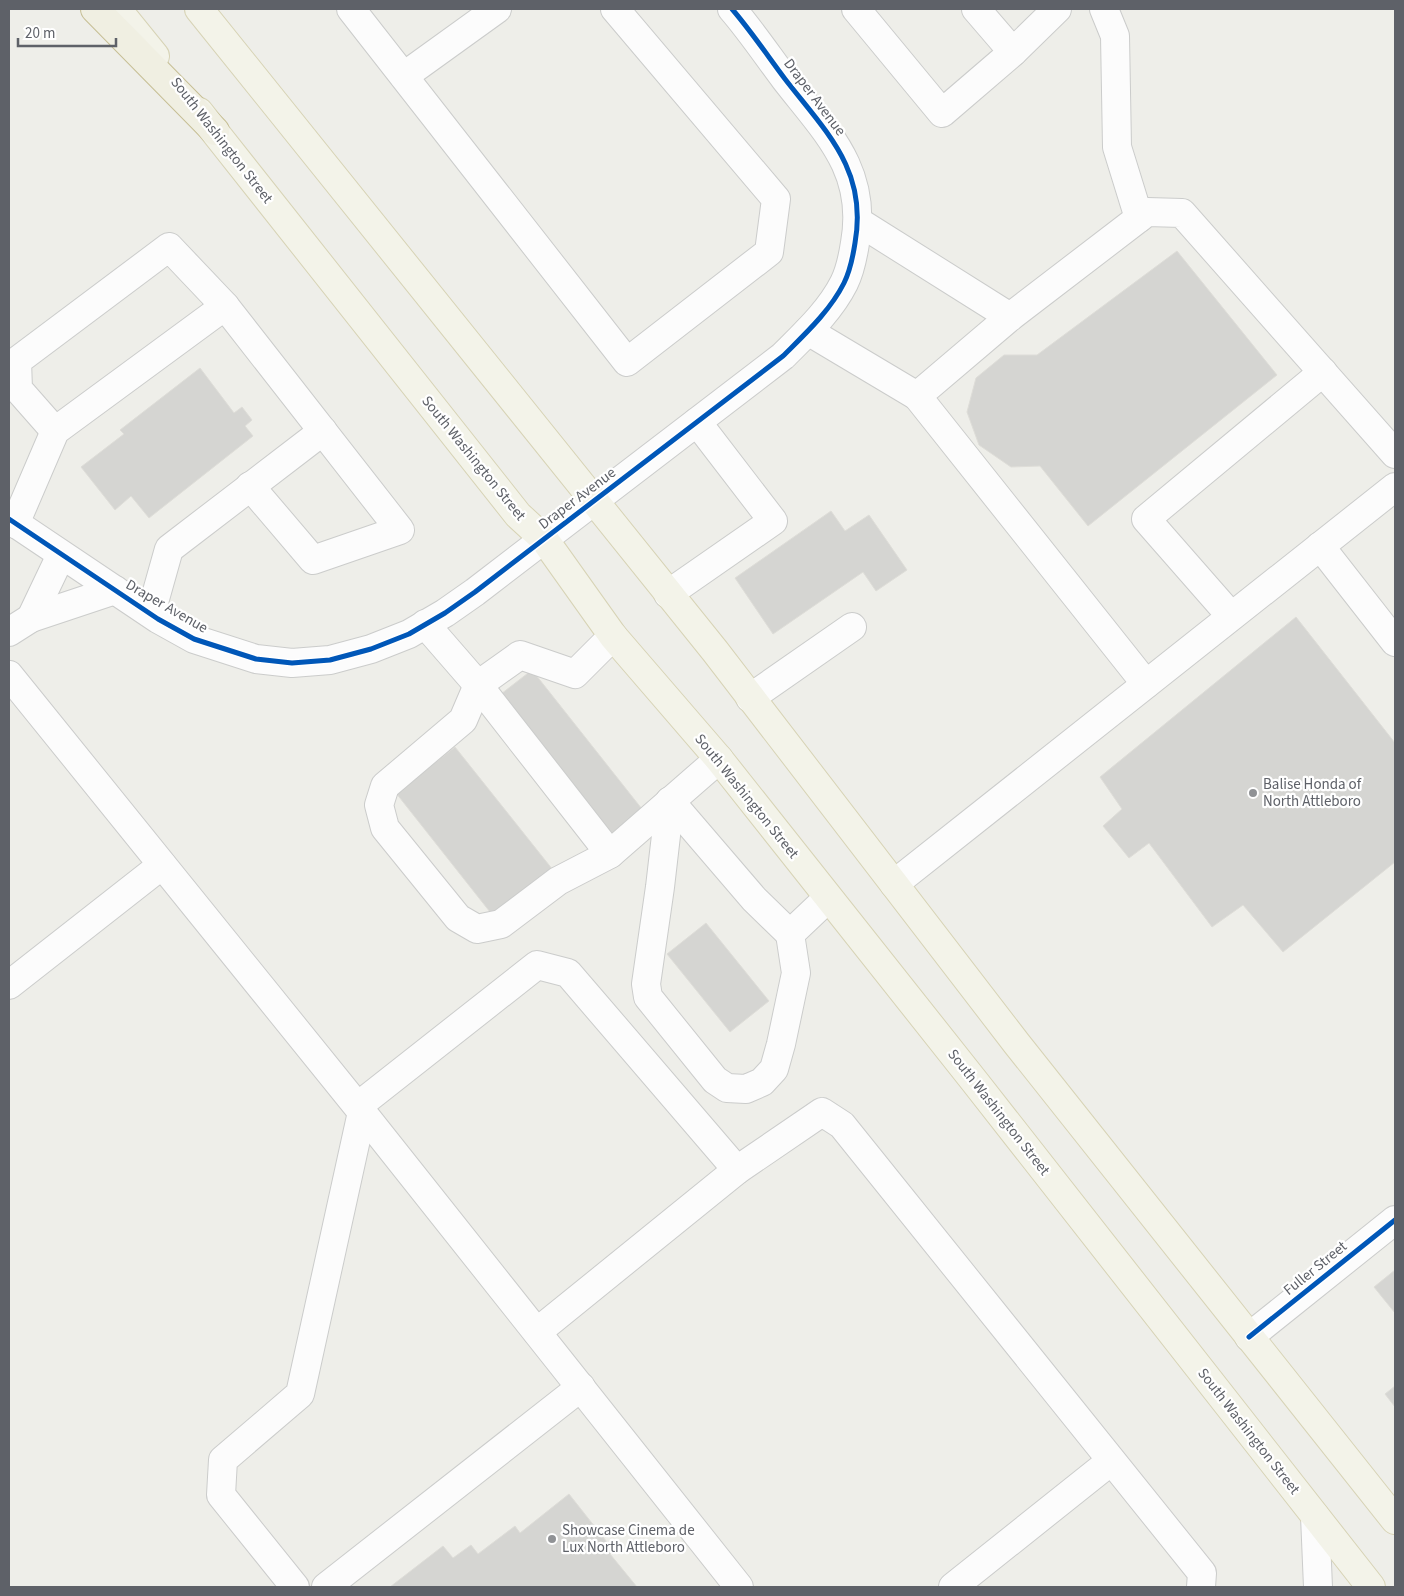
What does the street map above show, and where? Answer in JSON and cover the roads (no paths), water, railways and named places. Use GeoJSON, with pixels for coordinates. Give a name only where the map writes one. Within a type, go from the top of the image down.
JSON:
{"type":"FeatureCollection","features":[{"type":"Feature","properties":{"kind":"highway"},"geometry":{"type":"LineString","coordinates":[[95,9],[215,131]]}},
{"type":"Feature","properties":{"kind":"main road","name":"South Washington Street"},"geometry":{"type":"LineString","coordinates":[[117,9],[518,515],[544,539],[613,636],[719,759],[1371,1587]]}},
{"type":"Feature","properties":{"kind":"main road"},"geometry":{"type":"LineString","coordinates":[[199,9],[668,594],[1023,1051],[1395,1520]]}},
{"type":"Feature","properties":{"kind":"street"},"geometry":{"type":"LineString","coordinates":[[351,9],[627,362],[769,252],[776,199],[615,9]]}},
{"type":"Feature","properties":{"kind":"street"},"geometry":{"type":"LineString","coordinates":[[404,76],[497,9]]}},
{"type":"Feature","properties":{"kind":"street","name":"Draper Avenue"},"geometry":{"type":"LineString","coordinates":[[12,521],[150,614],[194,639],[256,659],[292,663],[330,660],[371,649],[409,634],[445,613],[475,592],[783,356],[830,305],[844,282],[854,252],[859,222],[856,193],[847,164],[830,136],[732,9]]}},
{"type":"Feature","properties":{"kind":"street"},"geometry":{"type":"LineString","coordinates":[[856,9],[942,114],[1013,52],[1057,9]]}},
{"type":"Feature","properties":{"kind":"street"},"geometry":{"type":"LineString","coordinates":[[976,9],[1013,52]]}},
{"type":"Feature","properties":{"kind":"street"},"geometry":{"type":"LineString","coordinates":[[1104,9],[1115,36],[1118,147],[1139,218]]}},
{"type":"Feature","properties":{"kind":"street"},"geometry":{"type":"LineString","coordinates":[[917,396],[1010,317],[1147,212],[1182,213],[1395,454]]}},
{"type":"Feature","properties":{"kind":"street"},"geometry":{"type":"LineString","coordinates":[[859,222],[1010,317]]}},
{"type":"Feature","properties":{"kind":"street"},"geometry":{"type":"LineString","coordinates":[[55,431],[18,389],[17,361],[169,247],[224,306],[400,530],[313,560],[250,486]]}},
{"type":"Feature","properties":{"kind":"street"},"geometry":{"type":"LineString","coordinates":[[12,521],[55,431],[224,306]]}},
{"type":"Feature","properties":{"kind":"street"},"geometry":{"type":"LineString","coordinates":[[808,330],[917,396],[1146,684]]}},
{"type":"Feature","properties":{"kind":"street"},"geometry":{"type":"LineString","coordinates":[[1231,616],[1146,519],[1323,372]]}},
{"type":"Feature","properties":{"kind":"street"},"geometry":{"type":"LineString","coordinates":[[668,594],[773,521],[697,422]]}},
{"type":"Feature","properties":{"kind":"street"},"geometry":{"type":"LineString","coordinates":[[150,614],[169,549],[323,431]]}},
{"type":"Feature","properties":{"kind":"street"},"geometry":{"type":"LineString","coordinates":[[894,884],[1395,487]]}},
{"type":"Feature","properties":{"kind":"street"},"geometry":{"type":"LineString","coordinates":[[1320,546],[1395,642]]}},
{"type":"Feature","properties":{"kind":"street"},"geometry":{"type":"LineString","coordinates":[[20,625],[62,554]]}},
{"type":"Feature","properties":{"kind":"street"},"geometry":{"type":"LineString","coordinates":[[20,625],[115,590]]}},
{"type":"Feature","properties":{"kind":"street"},"geometry":{"type":"LineString","coordinates":[[425,624],[478,685],[610,854]]}},
{"type":"Feature","properties":{"kind":"street"},"geometry":{"type":"LineString","coordinates":[[750,698],[852,627]]}},
{"type":"Feature","properties":{"kind":"street"},"geometry":{"type":"LineString","coordinates":[[613,636],[575,674],[520,655],[478,685],[463,720],[385,786],[379,805],[385,828],[458,918],[477,929],[501,924],[558,881],[610,854],[719,759]]}},
{"type":"Feature","properties":{"kind":"street"},"geometry":{"type":"LineString","coordinates":[[9,675],[360,1109],[739,1587]]}},
{"type":"Feature","properties":{"kind":"street"},"geometry":{"type":"LineString","coordinates":[[670,801],[754,899],[790,934],[796,973],[774,1069],[762,1082],[746,1089],[727,1088],[715,1080],[648,997],[646,984],[670,801]]}},
{"type":"Feature","properties":{"kind":"street"},"geometry":{"type":"LineString","coordinates":[[9,985],[162,864]]}},
{"type":"Feature","properties":{"kind":"street"},"geometry":{"type":"LineString","coordinates":[[790,934],[828,898]]}},
{"type":"Feature","properties":{"kind":"street"},"geometry":{"type":"LineString","coordinates":[[295,1587],[221,1496],[223,1460],[300,1394],[360,1109],[537,965],[568,973],[737,1170]]}},
{"type":"Feature","properties":{"kind":"street"},"geometry":{"type":"LineString","coordinates":[[537,1332],[737,1170],[822,1112],[842,1125],[1202,1574],[1201,1587]]}},
{"type":"Feature","properties":{"kind":"street","name":"Fuller Street"},"geometry":{"type":"LineString","coordinates":[[1250,1337],[1395,1220]]}},
{"type":"Feature","properties":{"kind":"street"},"geometry":{"type":"LineString","coordinates":[[326,1587],[581,1387]]}},
{"type":"Feature","properties":{"kind":"street"},"geometry":{"type":"LineString","coordinates":[[953,1587],[1111,1461]]}},
{"type":"Feature","properties":{"kind":"street"},"geometry":{"type":"LineString","coordinates":[[1314,1516],[1318,1587]]}},
{"type":"Feature","properties":{"kind":"place","name":"Balise Honda of North Attleboro"},"geometry":{"type":"Point","coordinates":[1253,793]}},
{"type":"Feature","properties":{"kind":"place","name":"Showcase Cinema de Lux North Attleboro"},"geometry":{"type":"Point","coordinates":[552,1539]}}]}
